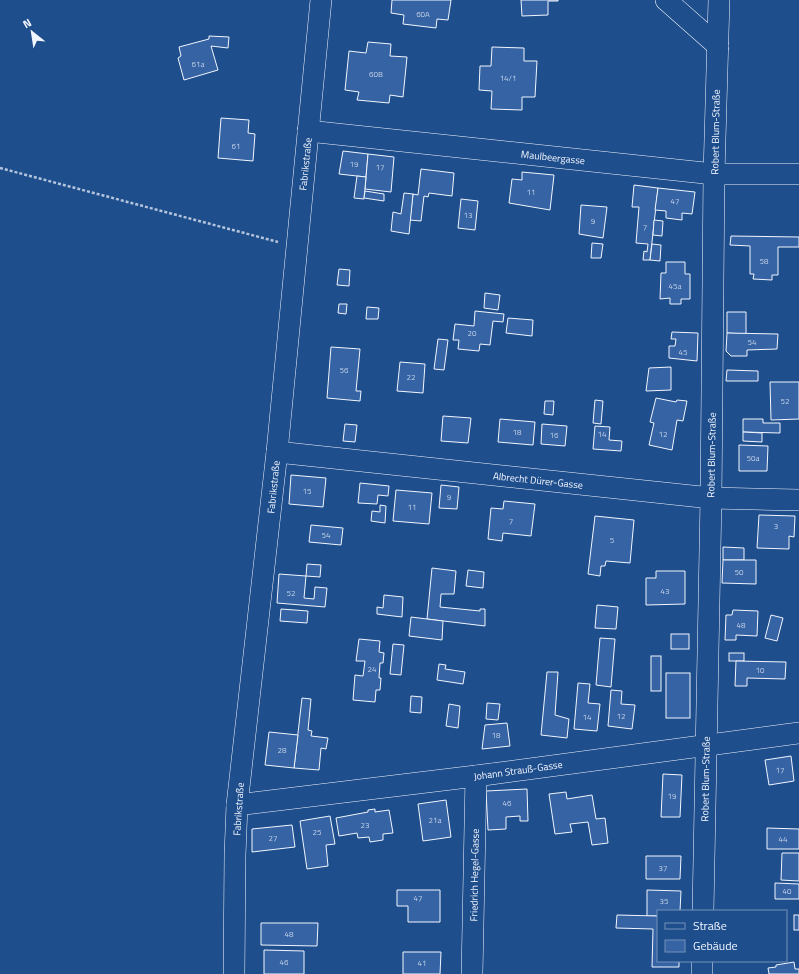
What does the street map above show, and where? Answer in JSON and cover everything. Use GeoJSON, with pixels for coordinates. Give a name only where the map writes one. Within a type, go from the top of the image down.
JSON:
{"type":"FeatureCollection","features":[{"type":"Feature","properties":{"kind":"street","name":"Fabrikstraße"},"geometry":{"type":"LineString","coordinates":[[234,974],[237,805],[277,452],[321,0]]}},
{"type":"Feature","properties":{"kind":"street"},"geometry":{"type":"LineString","coordinates":[[666,0],[718,46]]}},
{"type":"Feature","properties":{"kind":"street","name":"Robert Blum-Straße"},"geometry":{"type":"LineString","coordinates":[[703,910],[714,174],[719,0]]}},
{"type":"Feature","properties":{"kind":"street","name":"Maulbeergasse"},"geometry":{"type":"LineString","coordinates":[[308,131],[714,174],[799,174]]}},
{"type":"Feature","properties":{"kind":"street","name":"Albrecht Dürer-Gasse"},"geometry":{"type":"LineString","coordinates":[[277,452],[710,498],[799,500]]}},
{"type":"Feature","properties":{"kind":"street","name":"Johann Strauß-Gasse"},"geometry":{"type":"LineString","coordinates":[[237,805],[476,776],[706,744],[799,733]]}},
{"type":"Feature","properties":{"kind":"street","name":"Friedrich Hegel-Gasse"},"geometry":{"type":"LineString","coordinates":[[472,974],[476,776]]}},
{"type":"Feature","properties":{"kind":"street"},"geometry":{"type":"LineString","coordinates":[[702,962],[702,974]]}},
{"type":"Feature","properties":{"kind":"path"},"geometry":{"type":"LineString","coordinates":[[0,168],[296,246]]}},
{"type":"Feature","properties":{"kind":"building"},"geometry":{"type":"Polygon","coordinates":[[[392,0],[451,0],[448,20],[437,19],[436,28],[403,24],[404,15],[391,13],[392,0]]]}},
{"type":"Feature","properties":{"kind":"building"},"geometry":{"type":"Polygon","coordinates":[[[521,0],[558,1],[548,1],[548,15],[522,16],[521,0]]]}},
{"type":"Feature","properties":{"kind":"building"},"geometry":{"type":"Polygon","coordinates":[[[209,36],[229,37],[228,48],[211,46],[218,70],[184,80],[178,58],[181,56],[179,47],[209,39],[209,36]]]}},
{"type":"Feature","properties":{"kind":"building"},"geometry":{"type":"Polygon","coordinates":[[[368,42],[391,44],[390,56],[407,57],[403,97],[390,95],[389,103],[357,100],[359,92],[345,90],[349,51],[366,53],[368,42]]]}},
{"type":"Feature","properties":{"kind":"building"},"geometry":{"type":"Polygon","coordinates":[[[492,47],[524,48],[524,61],[537,61],[535,97],[522,97],[522,110],[491,109],[492,91],[479,90],[480,66],[491,66],[492,47]]]}},
{"type":"Feature","properties":{"kind":"building"},"geometry":{"type":"Polygon","coordinates":[[[221,118],[249,120],[248,133],[255,134],[253,161],[218,158],[221,118]]]}},
{"type":"Feature","properties":{"kind":"building"},"geometry":{"type":"Polygon","coordinates":[[[343,151],[368,154],[366,177],[339,174],[343,151]]]}},
{"type":"Feature","properties":{"kind":"building"},"geometry":{"type":"Polygon","coordinates":[[[368,154],[394,157],[391,192],[365,189],[368,154]]]}},
{"type":"Feature","properties":{"kind":"building"},"geometry":{"type":"Polygon","coordinates":[[[421,169],[454,173],[452,196],[429,193],[428,197],[424,196],[421,221],[410,220],[413,194],[418,195],[421,169]]]}},
{"type":"Feature","properties":{"kind":"building"},"geometry":{"type":"Polygon","coordinates":[[[522,172],[554,175],[550,210],[509,203],[512,179],[522,180],[522,172]]]}},
{"type":"Feature","properties":{"kind":"building"},"geometry":{"type":"Polygon","coordinates":[[[357,176],[366,177],[364,199],[354,198],[357,176]]]}},
{"type":"Feature","properties":{"kind":"building"},"geometry":{"type":"Polygon","coordinates":[[[634,185],[658,188],[650,260],[643,260],[644,251],[647,252],[648,244],[636,243],[639,207],[632,207],[634,185]]]}},
{"type":"Feature","properties":{"kind":"building"},"geometry":{"type":"Polygon","coordinates":[[[658,188],[695,192],[692,214],[682,213],[682,220],[666,218],[666,211],[655,210],[658,188]]]}},
{"type":"Feature","properties":{"kind":"building"},"geometry":{"type":"Polygon","coordinates":[[[365,191],[384,194],[384,201],[364,198],[365,191]]]}},
{"type":"Feature","properties":{"kind":"building"},"geometry":{"type":"Polygon","coordinates":[[[404,193],[413,194],[409,234],[391,231],[393,212],[401,214],[404,193]]]}},
{"type":"Feature","properties":{"kind":"building"},"geometry":{"type":"Polygon","coordinates":[[[461,199],[478,201],[475,230],[458,228],[461,199]]]}},
{"type":"Feature","properties":{"kind":"building"},"geometry":{"type":"Polygon","coordinates":[[[581,205],[607,207],[603,238],[579,234],[581,205]]]}},
{"type":"Feature","properties":{"kind":"building"},"geometry":{"type":"Polygon","coordinates":[[[654,220],[663,221],[662,236],[653,235],[654,220]]]}},
{"type":"Feature","properties":{"kind":"building"},"geometry":{"type":"Polygon","coordinates":[[[731,236],[799,237],[799,247],[778,247],[778,275],[772,275],[772,280],[753,279],[754,274],[750,274],[750,246],[730,245],[731,236]]]}},
{"type":"Feature","properties":{"kind":"building"},"geometry":{"type":"Polygon","coordinates":[[[592,243],[603,244],[601,258],[591,258],[592,243]]]}},
{"type":"Feature","properties":{"kind":"building"},"geometry":{"type":"Polygon","coordinates":[[[652,244],[661,245],[660,261],[650,260],[652,244]]]}},
{"type":"Feature","properties":{"kind":"building"},"geometry":{"type":"Polygon","coordinates":[[[666,262],[685,262],[685,274],[690,274],[690,299],[681,299],[681,304],[670,304],[670,298],[660,299],[661,273],[666,273],[666,262]]]}},
{"type":"Feature","properties":{"kind":"building"},"geometry":{"type":"Polygon","coordinates":[[[339,269],[350,270],[349,286],[337,285],[339,269]]]}},
{"type":"Feature","properties":{"kind":"building"},"geometry":{"type":"Polygon","coordinates":[[[485,293],[500,295],[498,310],[484,308],[485,293]]]}},
{"type":"Feature","properties":{"kind":"building"},"geometry":{"type":"Polygon","coordinates":[[[339,304],[347,304],[346,314],[338,313],[339,304]]]}},
{"type":"Feature","properties":{"kind":"building"},"geometry":{"type":"Polygon","coordinates":[[[367,307],[379,308],[378,319],[366,319],[367,307]]]}},
{"type":"Feature","properties":{"kind":"building"},"geometry":{"type":"Polygon","coordinates":[[[475,311],[504,314],[503,322],[493,321],[490,345],[480,344],[479,351],[458,349],[459,340],[453,340],[455,324],[474,326],[475,311]]]}},
{"type":"Feature","properties":{"kind":"building"},"geometry":{"type":"Polygon","coordinates":[[[727,312],[746,312],[746,334],[727,333],[727,312]]]}},
{"type":"Feature","properties":{"kind":"building"},"geometry":{"type":"Polygon","coordinates":[[[508,318],[533,320],[532,336],[506,333],[508,318]]]}},
{"type":"Feature","properties":{"kind":"building"},"geometry":{"type":"Polygon","coordinates":[[[672,332],[698,333],[697,361],[669,358],[669,346],[675,346],[676,339],[671,339],[672,332]]]}},
{"type":"Feature","properties":{"kind":"building"},"geometry":{"type":"Polygon","coordinates":[[[727,333],[778,334],[777,349],[747,350],[747,356],[731,356],[726,351],[727,333]]]}},
{"type":"Feature","properties":{"kind":"building"},"geometry":{"type":"Polygon","coordinates":[[[438,339],[448,340],[444,370],[434,369],[438,339]]]}},
{"type":"Feature","properties":{"kind":"building"},"geometry":{"type":"Polygon","coordinates":[[[331,347],[360,349],[356,391],[361,391],[360,401],[327,398],[331,347]]]}},
{"type":"Feature","properties":{"kind":"building"},"geometry":{"type":"Polygon","coordinates":[[[400,362],[425,364],[423,393],[397,391],[400,362]]]}},
{"type":"Feature","properties":{"kind":"building"},"geometry":{"type":"Polygon","coordinates":[[[671,367],[671,390],[646,391],[649,368],[671,367]]]}},
{"type":"Feature","properties":{"kind":"building"},"geometry":{"type":"Polygon","coordinates":[[[727,370],[758,371],[758,381],[726,381],[727,370]]]}},
{"type":"Feature","properties":{"kind":"building"},"geometry":{"type":"Polygon","coordinates":[[[770,382],[799,382],[799,419],[771,420],[770,382]]]}},
{"type":"Feature","properties":{"kind":"building"},"geometry":{"type":"Polygon","coordinates":[[[656,398],[676,402],[677,400],[687,401],[683,421],[677,420],[672,450],[649,445],[654,423],[650,422],[656,398]]]}},
{"type":"Feature","properties":{"kind":"building"},"geometry":{"type":"Polygon","coordinates":[[[595,400],[603,401],[601,424],[593,423],[595,400]]]}},
{"type":"Feature","properties":{"kind":"building"},"geometry":{"type":"Polygon","coordinates":[[[545,401],[554,401],[553,415],[544,414],[545,401]]]}},
{"type":"Feature","properties":{"kind":"building"},"geometry":{"type":"Polygon","coordinates":[[[443,416],[471,418],[468,443],[441,441],[443,416]]]}},
{"type":"Feature","properties":{"kind":"building"},"geometry":{"type":"Polygon","coordinates":[[[500,419],[535,422],[533,445],[498,442],[500,419]]]}},
{"type":"Feature","properties":{"kind":"building"},"geometry":{"type":"Polygon","coordinates":[[[743,419],[763,419],[763,423],[780,423],[780,433],[743,432],[743,419]]]}},
{"type":"Feature","properties":{"kind":"building"},"geometry":{"type":"Polygon","coordinates":[[[345,424],[357,425],[355,442],[343,441],[345,424]]]}},
{"type":"Feature","properties":{"kind":"building"},"geometry":{"type":"Polygon","coordinates":[[[542,424],[567,426],[565,446],[541,444],[542,424]]]}},
{"type":"Feature","properties":{"kind":"building"},"geometry":{"type":"Polygon","coordinates":[[[595,426],[610,427],[609,440],[622,441],[621,451],[593,449],[595,426]]]}},
{"type":"Feature","properties":{"kind":"building"},"geometry":{"type":"Polygon","coordinates":[[[743,432],[762,433],[762,442],[743,441],[743,432]]]}},
{"type":"Feature","properties":{"kind":"building"},"geometry":{"type":"Polygon","coordinates":[[[739,445],[768,446],[767,471],[739,471],[739,445]]]}},
{"type":"Feature","properties":{"kind":"building"},"geometry":{"type":"Polygon","coordinates":[[[291,475],[326,478],[323,507],[289,504],[291,475]]]}},
{"type":"Feature","properties":{"kind":"building"},"geometry":{"type":"Polygon","coordinates":[[[360,483],[389,486],[388,496],[378,495],[377,504],[358,503],[360,483]]]}},
{"type":"Feature","properties":{"kind":"building"},"geometry":{"type":"Polygon","coordinates":[[[441,485],[459,487],[457,509],[439,508],[441,485]]]}},
{"type":"Feature","properties":{"kind":"building"},"geometry":{"type":"Polygon","coordinates":[[[396,490],[432,493],[429,524],[393,521],[396,490]]]}},
{"type":"Feature","properties":{"kind":"building"},"geometry":{"type":"Polygon","coordinates":[[[504,501],[535,504],[531,536],[503,533],[502,541],[488,539],[491,508],[503,509],[504,501]]]}},
{"type":"Feature","properties":{"kind":"building"},"geometry":{"type":"Polygon","coordinates":[[[380,505],[386,506],[385,523],[371,521],[372,511],[380,512],[380,505]]]}},
{"type":"Feature","properties":{"kind":"building"},"geometry":{"type":"Polygon","coordinates":[[[759,515],[795,516],[794,537],[789,536],[789,549],[757,548],[759,515]]]}},
{"type":"Feature","properties":{"kind":"building"},"geometry":{"type":"Polygon","coordinates":[[[595,516],[634,520],[630,563],[606,561],[605,566],[601,566],[600,576],[588,574],[595,516]]]}},
{"type":"Feature","properties":{"kind":"building"},"geometry":{"type":"Polygon","coordinates":[[[311,525],[343,528],[341,545],[309,542],[311,525]]]}},
{"type":"Feature","properties":{"kind":"building"},"geometry":{"type":"Polygon","coordinates":[[[723,547],[744,548],[744,560],[723,560],[723,547]]]}},
{"type":"Feature","properties":{"kind":"building"},"geometry":{"type":"Polygon","coordinates":[[[723,560],[756,560],[756,584],[722,583],[723,560]]]}},
{"type":"Feature","properties":{"kind":"building"},"geometry":{"type":"Polygon","coordinates":[[[307,564],[321,565],[320,577],[306,576],[307,564]]]}},
{"type":"Feature","properties":{"kind":"building"},"geometry":{"type":"Polygon","coordinates":[[[432,568],[456,571],[454,594],[441,594],[440,607],[480,611],[480,609],[485,609],[485,626],[427,619],[432,568]]]}},
{"type":"Feature","properties":{"kind":"building"},"geometry":{"type":"Polygon","coordinates":[[[468,570],[484,572],[483,588],[466,586],[468,570]]]}},
{"type":"Feature","properties":{"kind":"building"},"geometry":{"type":"Polygon","coordinates":[[[656,571],[685,571],[685,604],[646,605],[646,578],[656,578],[656,571]]]}},
{"type":"Feature","properties":{"kind":"building"},"geometry":{"type":"Polygon","coordinates":[[[279,574],[306,576],[304,598],[314,599],[315,587],[327,588],[325,607],[277,603],[279,574]]]}},
{"type":"Feature","properties":{"kind":"building"},"geometry":{"type":"Polygon","coordinates":[[[384,595],[403,597],[402,617],[377,614],[377,607],[383,608],[384,595]]]}},
{"type":"Feature","properties":{"kind":"building"},"geometry":{"type":"Polygon","coordinates":[[[597,605],[618,607],[616,629],[595,628],[597,605]]]}},
{"type":"Feature","properties":{"kind":"building"},"geometry":{"type":"Polygon","coordinates":[[[281,609],[308,611],[307,623],[280,621],[281,609]]]}},
{"type":"Feature","properties":{"kind":"building"},"geometry":{"type":"Polygon","coordinates":[[[733,610],[758,611],[757,636],[736,635],[736,640],[725,640],[726,615],[732,615],[733,610]]]}},
{"type":"Feature","properties":{"kind":"building"},"geometry":{"type":"Polygon","coordinates":[[[771,615],[783,618],[777,641],[765,638],[771,615]]]}},
{"type":"Feature","properties":{"kind":"building"},"geometry":{"type":"Polygon","coordinates":[[[411,617],[443,621],[442,640],[409,636],[411,617]]]}},
{"type":"Feature","properties":{"kind":"building"},"geometry":{"type":"Polygon","coordinates":[[[671,634],[689,634],[689,649],[671,649],[671,634]]]}},
{"type":"Feature","properties":{"kind":"building"},"geometry":{"type":"Polygon","coordinates":[[[600,638],[615,639],[611,687],[596,685],[600,638]]]}},
{"type":"Feature","properties":{"kind":"building"},"geometry":{"type":"Polygon","coordinates":[[[359,639],[380,641],[379,652],[384,653],[383,663],[380,663],[380,690],[376,690],[375,702],[353,700],[355,675],[363,676],[365,661],[356,661],[359,639]]]}},
{"type":"Feature","properties":{"kind":"building"},"geometry":{"type":"Polygon","coordinates":[[[393,644],[404,645],[401,675],[390,674],[393,644]]]}},
{"type":"Feature","properties":{"kind":"building"},"geometry":{"type":"Polygon","coordinates":[[[729,653],[744,653],[744,661],[729,661],[729,653]]]}},
{"type":"Feature","properties":{"kind":"building"},"geometry":{"type":"Polygon","coordinates":[[[651,656],[661,656],[661,691],[651,691],[651,656]]]}},
{"type":"Feature","properties":{"kind":"building"},"geometry":{"type":"Polygon","coordinates":[[[736,661],[786,662],[785,679],[747,678],[747,686],[735,686],[736,661]]]}},
{"type":"Feature","properties":{"kind":"building"},"geometry":{"type":"Polygon","coordinates":[[[439,664],[446,665],[445,669],[465,672],[463,684],[437,680],[439,664]]]}},
{"type":"Feature","properties":{"kind":"building"},"geometry":{"type":"Polygon","coordinates":[[[547,672],[558,672],[555,715],[569,719],[567,738],[541,735],[547,672]]]}},
{"type":"Feature","properties":{"kind":"building"},"geometry":{"type":"Polygon","coordinates":[[[666,673],[690,673],[690,718],[666,718],[666,673]]]}},
{"type":"Feature","properties":{"kind":"building"},"geometry":{"type":"Polygon","coordinates":[[[578,683],[590,684],[588,703],[600,704],[597,731],[574,729],[578,683]]]}},
{"type":"Feature","properties":{"kind":"building"},"geometry":{"type":"Polygon","coordinates":[[[611,690],[622,691],[621,704],[635,705],[632,729],[608,726],[611,690]]]}},
{"type":"Feature","properties":{"kind":"building"},"geometry":{"type":"Polygon","coordinates":[[[411,696],[422,697],[421,713],[410,712],[411,696]]]}},
{"type":"Feature","properties":{"kind":"building"},"geometry":{"type":"Polygon","coordinates":[[[302,698],[311,699],[308,730],[312,731],[311,736],[328,738],[326,749],[321,748],[319,770],[294,768],[302,698]]]}},
{"type":"Feature","properties":{"kind":"building"},"geometry":{"type":"Polygon","coordinates":[[[487,703],[500,704],[498,720],[486,719],[487,703]]]}},
{"type":"Feature","properties":{"kind":"building"},"geometry":{"type":"Polygon","coordinates":[[[449,704],[460,706],[458,728],[446,726],[449,704]]]}},
{"type":"Feature","properties":{"kind":"building"},"geometry":{"type":"Polygon","coordinates":[[[507,723],[510,746],[482,749],[485,725],[507,723]]]}},
{"type":"Feature","properties":{"kind":"building"},"geometry":{"type":"Polygon","coordinates":[[[269,732],[298,735],[294,768],[265,765],[269,732]]]}},
{"type":"Feature","properties":{"kind":"building"},"geometry":{"type":"Polygon","coordinates":[[[791,756],[794,781],[769,785],[765,760],[791,756]]]}},
{"type":"Feature","properties":{"kind":"building"},"geometry":{"type":"Polygon","coordinates":[[[663,774],[682,775],[680,817],[661,817],[663,774]]]}},
{"type":"Feature","properties":{"kind":"building"},"geometry":{"type":"Polygon","coordinates":[[[527,789],[528,821],[520,821],[520,816],[506,817],[506,829],[488,830],[486,791],[527,789]]]}},
{"type":"Feature","properties":{"kind":"building"},"geometry":{"type":"Polygon","coordinates":[[[566,792],[567,799],[592,795],[596,819],[605,818],[608,843],[592,845],[588,822],[570,824],[572,832],[555,834],[549,794],[566,792]]]}},
{"type":"Feature","properties":{"kind":"building"},"geometry":{"type":"Polygon","coordinates":[[[446,800],[451,837],[423,841],[418,804],[446,800]]]}},
{"type":"Feature","properties":{"kind":"building"},"geometry":{"type":"Polygon","coordinates":[[[375,809],[375,812],[389,810],[393,833],[383,834],[383,840],[370,842],[369,837],[358,838],[357,833],[339,836],[336,818],[368,812],[368,810],[375,809]]]}},
{"type":"Feature","properties":{"kind":"building"},"geometry":{"type":"Polygon","coordinates":[[[330,816],[335,844],[326,845],[328,866],[307,869],[300,821],[330,816]]]}},
{"type":"Feature","properties":{"kind":"building"},"geometry":{"type":"Polygon","coordinates":[[[292,825],[295,847],[252,852],[252,829],[292,825]]]}},
{"type":"Feature","properties":{"kind":"building"},"geometry":{"type":"Polygon","coordinates":[[[767,828],[799,829],[799,849],[767,849],[767,828]]]}},
{"type":"Feature","properties":{"kind":"building"},"geometry":{"type":"Polygon","coordinates":[[[782,853],[799,853],[799,881],[781,880],[782,853]]]}},
{"type":"Feature","properties":{"kind":"building"},"geometry":{"type":"Polygon","coordinates":[[[646,856],[681,856],[680,879],[646,879],[646,856]]]}},
{"type":"Feature","properties":{"kind":"building"},"geometry":{"type":"Polygon","coordinates":[[[775,883],[799,884],[799,899],[775,899],[775,883]]]}},
{"type":"Feature","properties":{"kind":"building"},"geometry":{"type":"Polygon","coordinates":[[[397,890],[440,890],[440,922],[408,922],[408,906],[397,906],[397,890]]]}},
{"type":"Feature","properties":{"kind":"building"},"geometry":{"type":"Polygon","coordinates":[[[647,890],[681,891],[680,910],[657,910],[657,916],[647,916],[647,890]]]}},
{"type":"Feature","properties":{"kind":"building"},"geometry":{"type":"Polygon","coordinates":[[[617,915],[657,916],[657,962],[679,962],[679,967],[652,967],[653,929],[616,928],[617,915]]]}},
{"type":"Feature","properties":{"kind":"building"},"geometry":{"type":"Polygon","coordinates":[[[794,915],[799,915],[799,930],[794,930],[794,915]]]}},
{"type":"Feature","properties":{"kind":"building"},"geometry":{"type":"Polygon","coordinates":[[[261,923],[318,923],[317,946],[261,945],[261,923]]]}},
{"type":"Feature","properties":{"kind":"building"},"geometry":{"type":"Polygon","coordinates":[[[264,950],[304,951],[304,974],[264,974],[264,950]]]}},
{"type":"Feature","properties":{"kind":"building"},"geometry":{"type":"Polygon","coordinates":[[[403,952],[441,952],[440,974],[403,974],[403,952]]]}},
{"type":"Feature","properties":{"kind":"building"},"geometry":{"type":"Polygon","coordinates":[[[794,962],[795,969],[799,969],[799,974],[769,974],[768,968],[794,962]]]}}]}
